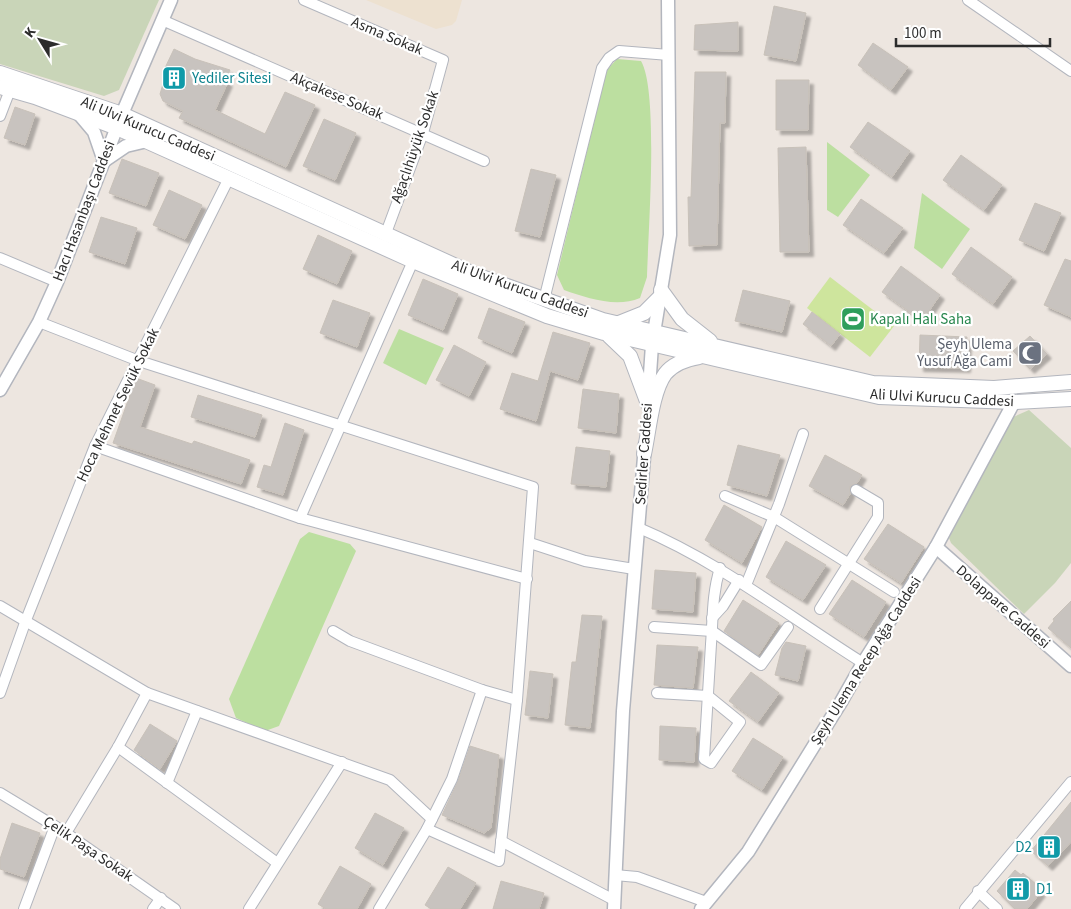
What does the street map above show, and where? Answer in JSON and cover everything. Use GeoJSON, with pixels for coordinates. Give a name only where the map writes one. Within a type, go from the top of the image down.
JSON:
{"type":"FeatureCollection","features":[{"type":"Feature","properties":{"kind":"main road","name":"Ali Ulvi Kurucu Caddesi"},"geometry":{"type":"LineString","coordinates":[[0,73],[122,114],[476,275],[544,300],[619,323],[701,356],[880,397],[1014,402],[1071,399]]}},
{"type":"Feature","properties":{"kind":"main road","name":"Ali Ulvi Kurucu Caddesi"},"geometry":{"type":"LineString","coordinates":[[5,88],[117,128],[413,261],[547,316],[604,333],[716,346],[873,383],[994,388],[1071,382]]}},
{"type":"Feature","properties":{"kind":"main road"},"geometry":{"type":"LineString","coordinates":[[619,323],[644,313],[661,294],[682,318],[716,346]]}},
{"type":"Feature","properties":{"kind":"main road"},"geometry":{"type":"LineString","coordinates":[[604,333],[617,342],[630,356],[648,404]]}},
{"type":"Feature","properties":{"kind":"main road"},"geometry":{"type":"LineString","coordinates":[[644,454],[659,385],[666,373],[686,360],[701,356]]}},
{"type":"Feature","properties":{"kind":"street","name":"Hacı Hasanbaşı Caddesi"},"geometry":{"type":"LineString","coordinates":[[0,390],[39,322],[57,282],[122,114],[171,0]]}},
{"type":"Feature","properties":{"kind":"street","name":"Asma Sokak"},"geometry":{"type":"LineString","coordinates":[[304,0],[443,60]]}},
{"type":"Feature","properties":{"kind":"street","name":"Sedirler Caddesi"},"geometry":{"type":"LineString","coordinates":[[614,905],[622,721],[634,569],[654,338],[670,235],[670,55],[668,0]]}},
{"type":"Feature","properties":{"kind":"street"},"geometry":{"type":"LineString","coordinates":[[968,0],[1071,72]]}},
{"type":"Feature","properties":{"kind":"street","name":"Akçakese Sokak"},"geometry":{"type":"LineString","coordinates":[[162,20],[484,161]]}},
{"type":"Feature","properties":{"kind":"street"},"geometry":{"type":"LineString","coordinates":[[544,300],[602,68],[609,58],[619,51],[670,55]]}},
{"type":"Feature","properties":{"kind":"street","name":"Ağaçlıhüyük Sokak"},"geometry":{"type":"LineString","coordinates":[[386,233],[423,133],[443,60]]}},
{"type":"Feature","properties":{"kind":"street"},"geometry":{"type":"LineString","coordinates":[[0,116],[5,88]]}},
{"type":"Feature","properties":{"kind":"street"},"geometry":{"type":"LineString","coordinates":[[78,113],[94,132],[104,161],[126,146],[147,141]]}},
{"type":"Feature","properties":{"kind":"street","name":"Hoca Mehmet Sevük Sokak"},"geometry":{"type":"LineString","coordinates":[[0,694],[26,620],[95,446],[229,178]]}},
{"type":"Feature","properties":{"kind":"street"},"geometry":{"type":"LineString","coordinates":[[0,258],[57,282]]}},
{"type":"Feature","properties":{"kind":"street"},"geometry":{"type":"LineString","coordinates":[[300,518],[413,261]]}},
{"type":"Feature","properties":{"kind":"street"},"geometry":{"type":"LineString","coordinates":[[39,322],[139,361],[533,487],[517,700],[499,861],[426,829]]}},
{"type":"Feature","properties":{"kind":"street","name":"Şeyh Ulema Recep Ağa Caddesi"},"geometry":{"type":"LineString","coordinates":[[706,907],[748,852],[863,663],[936,548],[1014,402]]}},
{"type":"Feature","properties":{"kind":"street"},"geometry":{"type":"LineString","coordinates":[[712,618],[742,582],[774,517],[803,434]]}},
{"type":"Feature","properties":{"kind":"street"},"geometry":{"type":"LineString","coordinates":[[95,446],[300,518],[527,579]]}},
{"type":"Feature","properties":{"kind":"street"},"geometry":{"type":"LineString","coordinates":[[820,609],[878,517],[878,503],[856,490]]}},
{"type":"Feature","properties":{"kind":"street"},"geometry":{"type":"LineString","coordinates":[[725,496],[774,517],[894,592]]}},
{"type":"Feature","properties":{"kind":"street"},"geometry":{"type":"LineString","coordinates":[[639,528],[674,543],[720,568],[863,663]]}},
{"type":"Feature","properties":{"kind":"street"},"geometry":{"type":"LineString","coordinates":[[530,543],[584,560],[634,569]]}},
{"type":"Feature","properties":{"kind":"street","name":"Dolappare Caddesi"},"geometry":{"type":"LineString","coordinates":[[936,548],[1071,666]]}},
{"type":"Feature","properties":{"kind":"street"},"geometry":{"type":"LineString","coordinates":[[657,693],[708,696],[740,722],[711,763],[704,759],[708,696],[712,631],[712,618],[715,584],[720,568]]}},
{"type":"Feature","properties":{"kind":"street"},"geometry":{"type":"LineString","coordinates":[[0,606],[147,693],[390,780],[432,819]]}},
{"type":"Feature","properties":{"kind":"street"},"geometry":{"type":"LineString","coordinates":[[654,627],[712,631],[761,665],[788,627]]}},
{"type":"Feature","properties":{"kind":"street"},"geometry":{"type":"LineString","coordinates":[[333,632],[350,641],[482,690],[517,700]]}},
{"type":"Feature","properties":{"kind":"street"},"geometry":{"type":"LineString","coordinates":[[380,909],[432,819],[454,772],[482,690]]}},
{"type":"Feature","properties":{"kind":"street"},"geometry":{"type":"LineString","coordinates":[[66,833],[118,748],[147,693]]}},
{"type":"Feature","properties":{"kind":"street"},"geometry":{"type":"LineString","coordinates":[[167,783],[197,710]]}},
{"type":"Feature","properties":{"kind":"street"},"geometry":{"type":"LineString","coordinates":[[118,748],[276,862]]}},
{"type":"Feature","properties":{"kind":"street"},"geometry":{"type":"LineString","coordinates":[[249,909],[276,862],[342,762]]}},
{"type":"Feature","properties":{"kind":"street"},"geometry":{"type":"LineString","coordinates":[[965,909],[978,891],[1071,782]]}},
{"type":"Feature","properties":{"kind":"street","name":"Çelik Paşa Sokak"},"geometry":{"type":"LineString","coordinates":[[0,793],[66,833],[175,909]]}},
{"type":"Feature","properties":{"kind":"street"},"geometry":{"type":"LineString","coordinates":[[24,909],[55,826]]}},
{"type":"Feature","properties":{"kind":"street"},"geometry":{"type":"LineString","coordinates":[[501,841],[614,905]]}},
{"type":"Feature","properties":{"kind":"street"},"geometry":{"type":"LineString","coordinates":[[614,875],[637,876],[706,907]]}},
{"type":"Feature","properties":{"kind":"street"},"geometry":{"type":"LineString","coordinates":[[978,891],[997,909]]}},
{"type":"Feature","properties":{"kind":"street"},"geometry":{"type":"LineString","coordinates":[[153,909],[161,898]]}},
{"type":"Feature","properties":{"kind":"shaded area"},"geometry":{"type":"Polygon","coordinates":[[[366,0],[462,0],[456,21],[452,25],[436,29],[366,0]]]}},
{"type":"Feature","properties":{"kind":"green space"},"geometry":{"type":"Polygon","coordinates":[[[0,0],[159,0],[119,90],[104,96],[0,64],[0,0]]]}},
{"type":"Feature","properties":{"kind":"green space"},"geometry":{"type":"Polygon","coordinates":[[[617,59],[641,61],[650,102],[651,164],[647,277],[640,298],[631,301],[611,302],[592,299],[564,290],[557,275],[606,71],[617,59]]]}},
{"type":"Feature","properties":{"kind":"green space"},"geometry":{"type":"Polygon","coordinates":[[[827,142],[870,175],[838,217],[827,210],[827,142]]]}},
{"type":"Feature","properties":{"kind":"green space"},"geometry":{"type":"Polygon","coordinates":[[[922,193],[970,229],[942,269],[914,248],[922,193]]]}},
{"type":"Feature","properties":{"kind":"green space","name":"Kapalı Halı Saha"},"geometry":{"type":"Polygon","coordinates":[[[830,277],[894,326],[870,357],[807,308],[830,277]]]}},
{"type":"Feature","properties":{"kind":"green space"},"geometry":{"type":"Polygon","coordinates":[[[399,329],[444,348],[426,385],[383,363],[399,329]]]}},
{"type":"Feature","properties":{"kind":"green space"},"geometry":{"type":"Polygon","coordinates":[[[1029,410],[1071,448],[1071,563],[1055,583],[1024,614],[951,543],[949,538],[1011,418],[1029,410]]]}},
{"type":"Feature","properties":{"kind":"green space"},"geometry":{"type":"Polygon","coordinates":[[[309,532],[350,544],[356,551],[279,726],[265,731],[236,718],[229,699],[300,539],[309,532]]]}},
{"type":"Feature","properties":{"kind":"building"},"geometry":{"type":"Polygon","coordinates":[[[774,6],[806,13],[796,61],[764,55],[774,6]]]}},
{"type":"Feature","properties":{"kind":"building"},"geometry":{"type":"Polygon","coordinates":[[[738,22],[738,51],[694,50],[695,25],[738,22]]]}},
{"type":"Feature","properties":{"kind":"building"},"geometry":{"type":"Polygon","coordinates":[[[873,43],[908,67],[891,90],[858,65],[873,43]]]}},
{"type":"Feature","properties":{"kind":"building"},"geometry":{"type":"Polygon","coordinates":[[[174,49],[195,59],[230,70],[225,81],[228,82],[215,110],[265,134],[285,92],[315,105],[286,167],[179,118],[183,111],[163,101],[160,94],[167,71],[164,70],[174,49]]]}},
{"type":"Feature","properties":{"kind":"building"},"geometry":{"type":"Polygon","coordinates":[[[695,72],[726,72],[725,123],[720,123],[717,245],[689,246],[688,197],[691,197],[695,72]]]}},
{"type":"Feature","properties":{"kind":"building"},"geometry":{"type":"Polygon","coordinates":[[[776,80],[809,80],[808,130],[776,130],[776,80]]]}},
{"type":"Feature","properties":{"kind":"building"},"geometry":{"type":"Polygon","coordinates":[[[15,107],[35,114],[25,145],[4,138],[15,107]]]}},
{"type":"Feature","properties":{"kind":"building"},"geometry":{"type":"Polygon","coordinates":[[[324,119],[356,133],[335,180],[303,166],[324,119]]]}},
{"type":"Feature","properties":{"kind":"building"},"geometry":{"type":"Polygon","coordinates":[[[868,122],[910,151],[892,177],[850,147],[868,122]]]}},
{"type":"Feature","properties":{"kind":"building"},"geometry":{"type":"Polygon","coordinates":[[[806,147],[809,252],[780,252],[778,148],[806,147]]]}},
{"type":"Feature","properties":{"kind":"building"},"geometry":{"type":"Polygon","coordinates":[[[961,155],[1002,185],[984,210],[943,180],[961,155]]]}},
{"type":"Feature","properties":{"kind":"building"},"geometry":{"type":"Polygon","coordinates":[[[122,159],[159,173],[146,206],[109,193],[122,159]]]}},
{"type":"Feature","properties":{"kind":"building"},"geometry":{"type":"Polygon","coordinates":[[[531,169],[556,175],[540,237],[515,231],[531,169]]]}},
{"type":"Feature","properties":{"kind":"building"},"geometry":{"type":"Polygon","coordinates":[[[169,190],[202,205],[185,239],[153,225],[169,190]]]}},
{"type":"Feature","properties":{"kind":"building"},"geometry":{"type":"Polygon","coordinates":[[[861,199],[903,228],[884,253],[843,225],[861,199]]]}},
{"type":"Feature","properties":{"kind":"building"},"geometry":{"type":"Polygon","coordinates":[[[1035,203],[1061,213],[1044,251],[1019,240],[1035,203]]]}},
{"type":"Feature","properties":{"kind":"building"},"geometry":{"type":"Polygon","coordinates":[[[101,217],[137,228],[125,264],[89,252],[101,217]]]}},
{"type":"Feature","properties":{"kind":"building"},"geometry":{"type":"Polygon","coordinates":[[[318,235],[352,251],[337,284],[303,269],[318,235]]]}},
{"type":"Feature","properties":{"kind":"building"},"geometry":{"type":"Polygon","coordinates":[[[971,247],[1012,277],[993,304],[952,274],[971,247]]]}},
{"type":"Feature","properties":{"kind":"building"},"geometry":{"type":"Polygon","coordinates":[[[1065,259],[1071,261],[1071,317],[1044,305],[1065,259]]]}},
{"type":"Feature","properties":{"kind":"building"},"geometry":{"type":"Polygon","coordinates":[[[901,266],[940,295],[922,321],[882,292],[901,266]]]}},
{"type":"Feature","properties":{"kind":"building"},"geometry":{"type":"Polygon","coordinates":[[[423,279],[458,294],[443,330],[408,315],[423,279]]]}},
{"type":"Feature","properties":{"kind":"building"},"geometry":{"type":"Polygon","coordinates":[[[743,290],[790,301],[782,332],[735,321],[743,290]]]}},
{"type":"Feature","properties":{"kind":"building"},"geometry":{"type":"Polygon","coordinates":[[[333,300],[370,313],[357,347],[320,333],[333,300]]]}},
{"type":"Feature","properties":{"kind":"building"},"geometry":{"type":"Polygon","coordinates":[[[489,308],[525,322],[512,353],[478,338],[489,308]]]}},
{"type":"Feature","properties":{"kind":"building"},"geometry":{"type":"Polygon","coordinates":[[[812,312],[840,334],[831,346],[803,324],[812,312]]]}},
{"type":"Feature","properties":{"kind":"building"},"geometry":{"type":"Polygon","coordinates":[[[553,332],[590,343],[578,380],[550,371],[536,421],[500,409],[512,373],[538,381],[553,332]]]}},
{"type":"Feature","properties":{"kind":"building"},"geometry":{"type":"Polygon","coordinates":[[[920,335],[967,337],[966,368],[919,367],[920,335]]]}},
{"type":"Feature","properties":{"kind":"building","name":"Şeyh Ulema Yusuf Ağa Cami"},"geometry":{"type":"Polygon","coordinates":[[[1030,336],[1047,354],[1030,369],[1013,351],[1030,336]]]}},
{"type":"Feature","properties":{"kind":"building"},"geometry":{"type":"Polygon","coordinates":[[[454,345],[486,362],[469,396],[436,380],[454,345]]]}},
{"type":"Feature","properties":{"kind":"building"},"geometry":{"type":"Polygon","coordinates":[[[136,378],[155,385],[140,427],[192,444],[194,441],[250,460],[241,484],[113,443],[136,378]]]}},
{"type":"Feature","properties":{"kind":"building"},"geometry":{"type":"Polygon","coordinates":[[[583,389],[619,394],[616,433],[578,428],[583,389]]]}},
{"type":"Feature","properties":{"kind":"building"},"geometry":{"type":"Polygon","coordinates":[[[198,395],[262,415],[255,437],[191,417],[198,395]]]}},
{"type":"Feature","properties":{"kind":"building"},"geometry":{"type":"Polygon","coordinates":[[[285,423],[304,430],[283,495],[257,487],[264,465],[271,467],[285,423]]]}},
{"type":"Feature","properties":{"kind":"building"},"geometry":{"type":"Polygon","coordinates":[[[738,445],[780,455],[767,496],[727,485],[738,445]]]}},
{"type":"Feature","properties":{"kind":"building"},"geometry":{"type":"Polygon","coordinates":[[[576,447],[610,451],[606,487],[571,484],[576,447]]]}},
{"type":"Feature","properties":{"kind":"building"},"geometry":{"type":"Polygon","coordinates":[[[825,455],[862,475],[857,483],[850,486],[850,494],[843,505],[809,486],[825,455]]]}},
{"type":"Feature","properties":{"kind":"building"},"geometry":{"type":"Polygon","coordinates":[[[724,505],[762,527],[742,563],[705,540],[724,505]]]}},
{"type":"Feature","properties":{"kind":"building"},"geometry":{"type":"Polygon","coordinates":[[[888,524],[924,547],[901,583],[864,559],[888,524]]]}},
{"type":"Feature","properties":{"kind":"building"},"geometry":{"type":"Polygon","coordinates":[[[786,541],[826,565],[803,600],[766,577],[786,541]]]}},
{"type":"Feature","properties":{"kind":"building"},"geometry":{"type":"Polygon","coordinates":[[[655,570],[696,573],[693,612],[652,609],[655,570]]]}},
{"type":"Feature","properties":{"kind":"building"},"geometry":{"type":"Polygon","coordinates":[[[852,580],[886,602],[864,637],[829,614],[852,580]]]}},
{"type":"Feature","properties":{"kind":"building"},"geometry":{"type":"Polygon","coordinates":[[[743,600],[779,623],[758,655],[724,631],[743,600]]]}},
{"type":"Feature","properties":{"kind":"building"},"geometry":{"type":"Polygon","coordinates":[[[1071,601],[1071,648],[1048,628],[1054,621],[1053,619],[1071,601]]]}},
{"type":"Feature","properties":{"kind":"building"},"geometry":{"type":"Polygon","coordinates":[[[582,615],[602,616],[590,728],[565,725],[572,662],[576,662],[582,615]]]}},
{"type":"Feature","properties":{"kind":"building"},"geometry":{"type":"Polygon","coordinates":[[[786,642],[806,646],[798,681],[775,675],[782,648],[786,642]]]}},
{"type":"Feature","properties":{"kind":"building"},"geometry":{"type":"Polygon","coordinates":[[[657,645],[698,647],[693,688],[654,685],[657,645]]]}},
{"type":"Feature","properties":{"kind":"building"},"geometry":{"type":"Polygon","coordinates":[[[530,671],[553,674],[548,718],[525,715],[530,671]]]}},
{"type":"Feature","properties":{"kind":"building"},"geometry":{"type":"Polygon","coordinates":[[[751,672],[779,693],[758,722],[729,701],[751,672]]]}},
{"type":"Feature","properties":{"kind":"building"},"geometry":{"type":"Polygon","coordinates":[[[150,724],[177,741],[160,769],[134,750],[150,724]]]}},
{"type":"Feature","properties":{"kind":"building"},"geometry":{"type":"Polygon","coordinates":[[[660,726],[696,728],[694,762],[659,760],[660,726]]]}},
{"type":"Feature","properties":{"kind":"building"},"geometry":{"type":"Polygon","coordinates":[[[753,738],[783,757],[762,790],[732,771],[753,738]]]}},
{"type":"Feature","properties":{"kind":"building"},"geometry":{"type":"Polygon","coordinates":[[[470,746],[499,755],[491,828],[484,833],[442,815],[458,781],[470,746]]]}},
{"type":"Feature","properties":{"kind":"building"},"geometry":{"type":"Polygon","coordinates":[[[1071,802],[1071,842],[1048,866],[1031,851],[1071,802]]]}},
{"type":"Feature","properties":{"kind":"building"},"geometry":{"type":"Polygon","coordinates":[[[375,813],[404,828],[383,865],[355,848],[375,813]]]}},
{"type":"Feature","properties":{"kind":"building"},"geometry":{"type":"Polygon","coordinates":[[[12,823],[40,833],[24,877],[0,869],[0,859],[12,823]]]}},
{"type":"Feature","properties":{"kind":"building"},"geometry":{"type":"Polygon","coordinates":[[[340,866],[371,884],[357,909],[326,909],[318,904],[340,866]]]}},
{"type":"Feature","properties":{"kind":"building"},"geometry":{"type":"Polygon","coordinates":[[[448,867],[476,883],[460,909],[431,909],[425,905],[448,867]]]}},
{"type":"Feature","properties":{"kind":"building","name":"D1"},"geometry":{"type":"Polygon","coordinates":[[[1015,870],[1021,875],[1023,873],[1037,885],[1035,887],[1041,892],[1027,909],[1015,909],[997,891],[1015,870]]]}},
{"type":"Feature","properties":{"kind":"building"},"geometry":{"type":"Polygon","coordinates":[[[501,881],[544,893],[539,909],[493,909],[501,881]]]}},
{"type":"Feature","properties":{"kind":"place","name":"Yediler Sitesi"},"geometry":{"type":"Point","coordinates":[174,78]}},
{"type":"Feature","properties":{"kind":"place","name":"Kapalı Halı Saha"},"geometry":{"type":"Point","coordinates":[853,319]}},
{"type":"Feature","properties":{"kind":"place","name":"Şeyh Ulema Yusuf Ağa Cami"},"geometry":{"type":"Point","coordinates":[1030,353]}},
{"type":"Feature","properties":{"kind":"place","name":"D2"},"geometry":{"type":"Point","coordinates":[1049,847]}},
{"type":"Feature","properties":{"kind":"place","name":"D1"},"geometry":{"type":"Point","coordinates":[1018,889]}}]}
